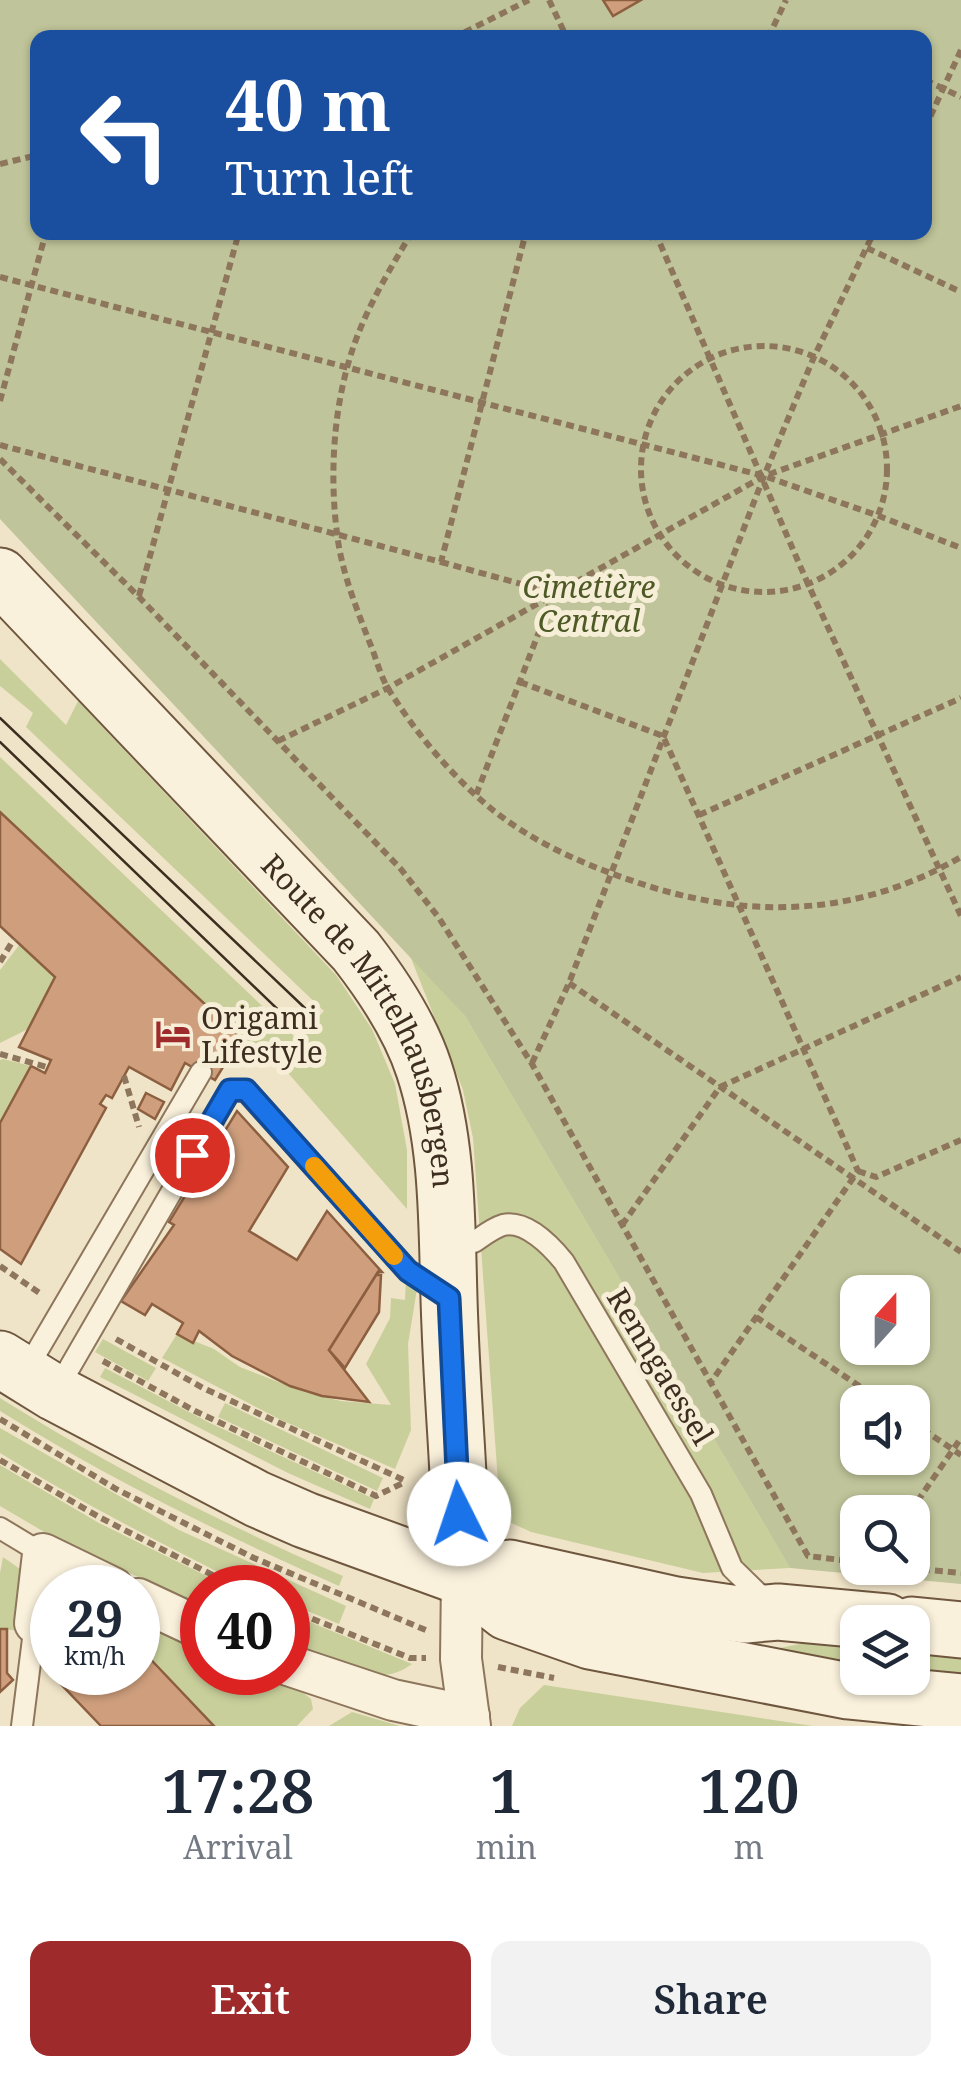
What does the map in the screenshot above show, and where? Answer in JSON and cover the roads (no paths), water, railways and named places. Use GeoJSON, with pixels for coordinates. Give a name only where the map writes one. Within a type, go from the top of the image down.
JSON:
{"type":"FeatureCollection","features":[{"type":"Feature","properties":{"kind":"main road","name":"Route de Mittelhausbergen"},"geometry":{"type":"LineString","coordinates":[[0,576],[334,926],[396,1008],[424,1067],[440,1144],[448,1232],[462,1576]]}},
{"type":"Feature","properties":{"kind":"main road"},"geometry":{"type":"LineString","coordinates":[[32,1378],[256,1498],[305,1520],[462,1576],[508,1612],[590,1641],[848,1691],[961,1702]]}},
{"type":"Feature","properties":{"kind":"main road"},"geometry":{"type":"LineString","coordinates":[[462,1576],[510,1568],[676,1605],[745,1615],[778,1612],[840,1618]]}},
{"type":"Feature","properties":{"kind":"main road"},"geometry":{"type":"LineString","coordinates":[[930,1627],[961,1630]]}},
{"type":"Feature","properties":{"kind":"street"},"geometry":{"type":"LineString","coordinates":[[42,1565],[43,1554],[66,1565]]}},
{"type":"Feature","properties":{"kind":"street"},"geometry":{"type":"LineString","coordinates":[[310,1672],[469,1721],[462,1680],[462,1576]]}},
{"type":"Feature","properties":{"kind":"lane"},"geometry":{"type":"LineString","coordinates":[[32,1378],[55,1301],[201,1072]]}},
{"type":"Feature","properties":{"kind":"lane"},"geometry":{"type":"LineString","coordinates":[[32,1378],[92,1325],[230,1090],[246,1090],[408,1271],[449,1298]]}},
{"type":"Feature","properties":{"kind":"lane","name":"Renngaessel"},"geometry":{"type":"LineString","coordinates":[[448,1232],[474,1242],[496,1228],[516,1225],[550,1246],[564,1262],[702,1494],[732,1568],[778,1612]]}},
{"type":"Feature","properties":{"kind":"lane"},"geometry":{"type":"LineString","coordinates":[[0,1528],[43,1554]]}},
{"type":"Feature","properties":{"kind":"lane"},"geometry":{"type":"LineString","coordinates":[[22,1726],[30,1663]]}},
{"type":"Feature","properties":{"kind":"tram line"},"geometry":{"type":"LineString","coordinates":[[0,718],[308,1011]]}},
{"type":"Feature","properties":{"kind":"tram line"},"geometry":{"type":"LineString","coordinates":[[0,742],[295,1026]]}},
{"type":"Feature","properties":{"kind":"place","name":"Origami Lifestyle"},"geometry":{"type":"Point","coordinates":[173,1034]}},
{"type":"Feature","properties":{"kind":"park label","name":"Cimetière Central"},"geometry":{"type":"Point","coordinates":[589,603]}}]}
